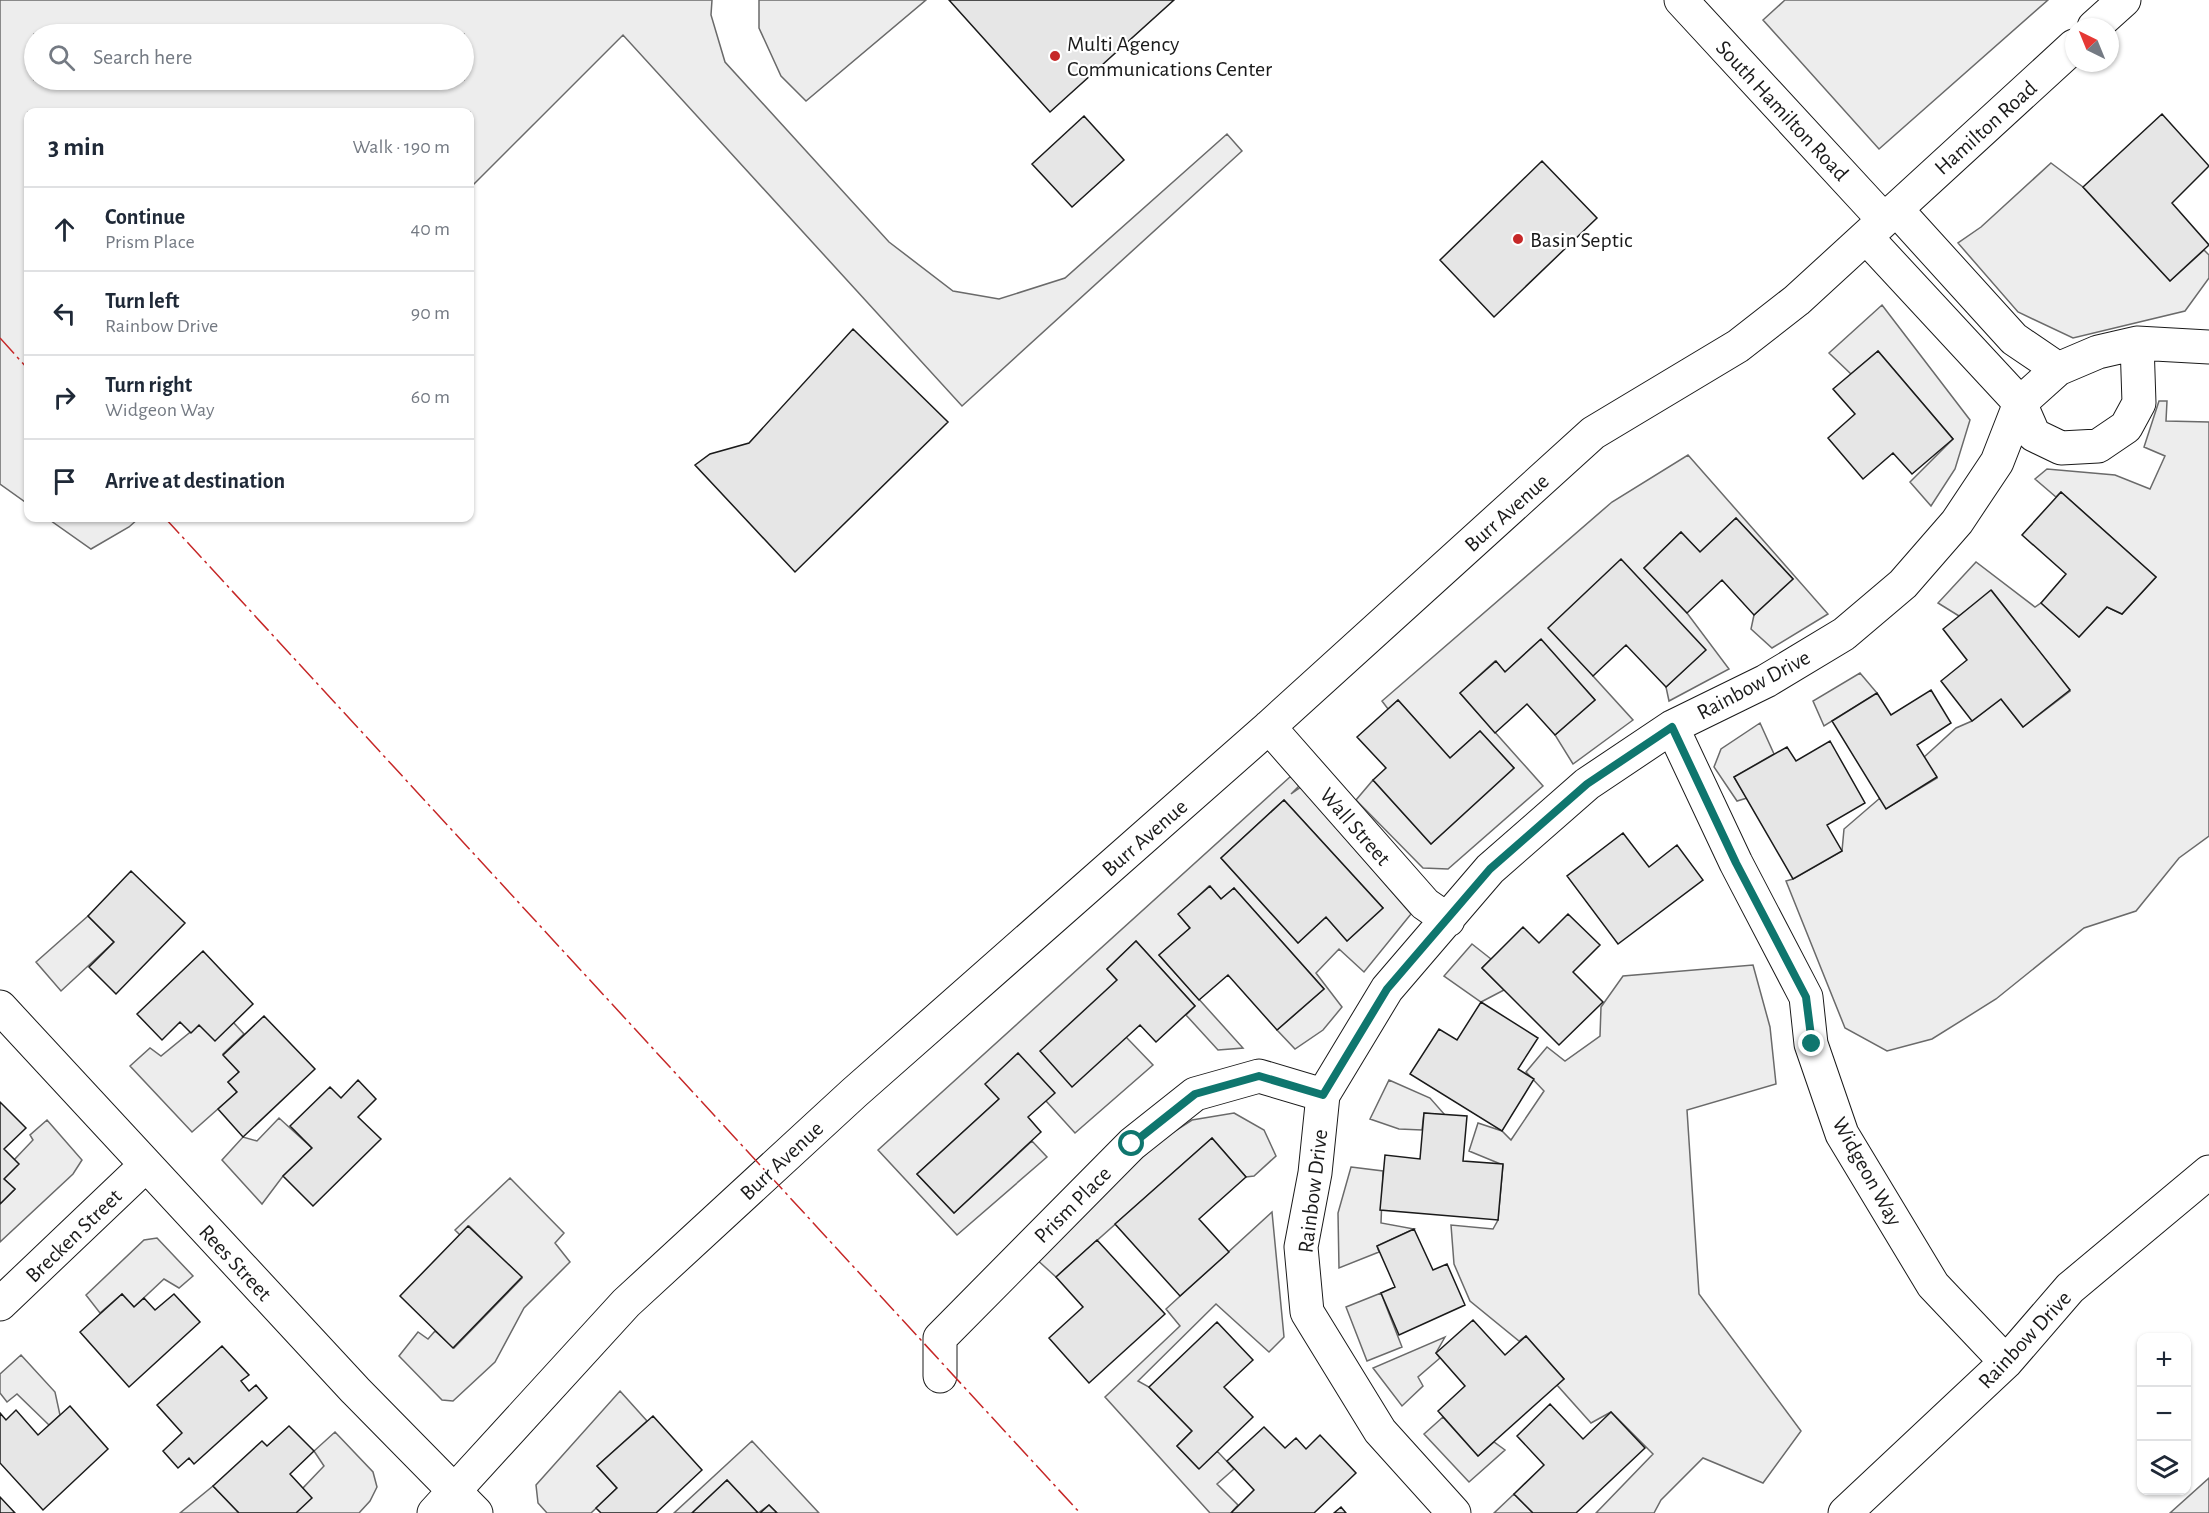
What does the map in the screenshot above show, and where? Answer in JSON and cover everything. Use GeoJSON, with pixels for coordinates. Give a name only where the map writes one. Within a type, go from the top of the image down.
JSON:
{"type":"FeatureCollection","features":[{"type":"Feature","properties":{"kind":"street","name":"South Hamilton Road"},"geometry":{"type":"LineString","coordinates":[[1682,0],[1882,222]]}},
{"type":"Feature","properties":{"kind":"street"},"geometry":{"type":"LineString","coordinates":[[2104,18],[2124,0]]}},
{"type":"Feature","properties":{"kind":"street","name":"Hamilton Road"},"geometry":{"type":"LineString","coordinates":[[1882,222],[2065,54]]}},
{"type":"Feature","properties":{"kind":"street"},"geometry":{"type":"LineString","coordinates":[[1882,222],[2014,339],[2058,369]]}},
{"type":"Feature","properties":{"kind":"street"},"geometry":{"type":"LineString","coordinates":[[1882,222],[2020,403],[2034,435],[2061,448],[2098,446],[2126,427],[2139,403],[2137,343]]}},
{"type":"Feature","properties":{"kind":"street","name":"Burr Avenue"},"geometry":{"type":"LineString","coordinates":[[455,1505],[626,1303],[854,1093],[1269,727],[1593,433],[1738,346],[1797,300],[1882,222]]}},
{"type":"Feature","properties":{"kind":"street","name":"Rainbow Drive"},"geometry":{"type":"LineString","coordinates":[[1454,1513],[1380,1431],[1307,1312],[1301,1246],[1315,1173],[1323,1095],[1387,989],[1490,869],[1587,784],[1672,727],[1766,681],[1844,634],[1903,584],[1957,522],[1997,462],[2020,403],[2058,369],[2098,352],[2137,343],[2209,347]]}},
{"type":"Feature","properties":{"kind":"street","name":"Wall Street"},"geometry":{"type":"LineString","coordinates":[[1269,727],[1425,904],[1448,920]]}},
{"type":"Feature","properties":{"kind":"street","name":"Widgeon Way"},"geometry":{"type":"LineString","coordinates":[[1672,727],[1736,863],[1806,997],[1812,1044],[1842,1134],[1933,1285],[2006,1362]]}},
{"type":"Feature","properties":{"kind":"street","name":"Rees Street"},"geometry":{"type":"LineString","coordinates":[[0,1007],[355,1390],[455,1505]]}},
{"type":"Feature","properties":{"kind":"street","name":"Prism Place"},"geometry":{"type":"LineString","coordinates":[[940,1376],[940,1338],[1132,1144],[1195,1094],[1259,1076],[1323,1095]]}},
{"type":"Feature","properties":{"kind":"street","name":"Brecken Street"},"geometry":{"type":"LineString","coordinates":[[0,1304],[145,1166]]}},
{"type":"Feature","properties":{"kind":"street","name":"Rainbow Drive"},"geometry":{"type":"LineString","coordinates":[[1845,1513],[2006,1362],[2070,1288],[2209,1172]]}},
{"type":"Feature","properties":{"kind":"shaded area"},"geometry":{"type":"Polygon","coordinates":[[[0,0],[712,0],[711,15],[725,62],[889,242],[953,291],[999,299],[1065,278],[1227,134],[1242,151],[962,406],[623,35],[474,184],[474,108],[24,108],[24,501],[0,484],[0,0]]]}},
{"type":"Feature","properties":{"kind":"shaded area"},"geometry":{"type":"Polygon","coordinates":[[[759,0],[926,0],[806,101],[781,76],[759,28],[759,0]]]}},
{"type":"Feature","properties":{"kind":"shaded area"},"geometry":{"type":"Polygon","coordinates":[[[1785,0],[2048,0],[1879,149],[1763,20],[1785,0]]]}},
{"type":"Feature","properties":{"kind":"shaded area"},"geometry":{"type":"Polygon","coordinates":[[[2051,163],[2083,187],[2170,281],[2204,250],[2209,255],[2209,278],[2185,311],[2073,338],[2018,312],[1958,243],[1981,227],[2051,163]]]}},
{"type":"Feature","properties":{"kind":"shaded area"},"geometry":{"type":"Polygon","coordinates":[[[1882,305],[1970,420],[1955,469],[1931,506],[1910,482],[1953,439],[1878,351],[1851,374],[1829,353],[1882,305]]]}},
{"type":"Feature","properties":{"kind":"shaded area"},"geometry":{"type":"Polygon","coordinates":[[[2159,401],[2167,401],[2166,421],[2209,422],[2209,836],[2179,858],[2136,911],[2084,928],[1996,999],[1932,1039],[1887,1051],[1845,1028],[1786,881],[1842,851],[1844,829],[1880,798],[1887,808],[1937,778],[1923,758],[1956,728],[1972,721],[2001,699],[2023,727],[2070,691],[1992,591],[1959,616],[1938,603],[1976,562],[2035,607],[2041,603],[2079,637],[2107,607],[2122,614],[2156,577],[2061,492],[2056,497],[2035,479],[2047,469],[2115,475],[2150,489],[2165,456],[2144,447],[2159,401]]]}},
{"type":"Feature","properties":{"kind":"shaded area"},"geometry":{"type":"Polygon","coordinates":[[[1688,455],[1828,614],[1772,648],[1751,629],[1754,615],[1793,579],[1736,518],[1700,552],[1681,532],[1644,568],[1687,613],[1729,669],[1669,701],[1666,687],[1705,650],[1621,560],[1593,676],[1633,720],[1573,764],[1555,735],[1595,700],[1540,640],[1505,672],[1495,661],[1460,693],[1543,786],[1448,869],[1423,868],[1356,800],[1373,780],[1431,844],[1514,768],[1480,731],[1450,758],[1398,700],[1388,709],[1382,701],[1612,502],[1688,455]]]}},
{"type":"Feature","properties":{"kind":"shaded area"},"geometry":{"type":"Polygon","coordinates":[[[53,522],[135,522],[129,527],[91,549],[53,522]]]}},
{"type":"Feature","properties":{"kind":"shaded area"},"geometry":{"type":"Polygon","coordinates":[[[1860,673],[1877,693],[1824,726],[1813,701],[1860,673]]]}},
{"type":"Feature","properties":{"kind":"shaded area"},"geometry":{"type":"Polygon","coordinates":[[[1760,723],[1774,754],[1734,777],[1747,798],[1737,801],[1714,767],[1721,749],[1760,723]]]}},
{"type":"Feature","properties":{"kind":"shaded area"},"geometry":{"type":"Polygon","coordinates":[[[1291,776],[1299,786],[1291,794],[1301,787],[1411,914],[1364,972],[1339,949],[1316,973],[1342,1007],[1323,1030],[1295,1049],[1277,1030],[1324,989],[1234,888],[1221,899],[1209,886],[1179,914],[1190,928],[1159,955],[1243,1048],[1218,1050],[1186,1015],[1195,1006],[1136,941],[1107,969],[1117,980],[1126,1037],[1153,1065],[1075,1133],[1046,1101],[999,1099],[917,1174],[954,1213],[1032,1141],[1047,1157],[957,1235],[878,1150],[1291,776]],[[1284,800],[1221,858],[1298,943],[1326,917],[1347,941],[1383,908],[1284,800]]]}},
{"type":"Feature","properties":{"kind":"shaded area"},"geometry":{"type":"Polygon","coordinates":[[[88,916],[114,942],[61,991],[36,962],[88,916]]]}},
{"type":"Feature","properties":{"kind":"shaded area"},"geometry":{"type":"Polygon","coordinates":[[[1472,944],[1491,959],[1482,968],[1504,990],[1481,1002],[1444,976],[1472,944]]]}},
{"type":"Feature","properties":{"kind":"shaded area"},"geometry":{"type":"Polygon","coordinates":[[[1753,965],[1770,1027],[1776,1084],[1687,1110],[1699,1294],[1801,1431],[1763,1483],[1703,1458],[1661,1500],[1654,1513],[1596,1513],[1653,1454],[1611,1412],[1591,1423],[1557,1385],[1564,1379],[1526,1336],[1519,1341],[1470,1301],[1454,1264],[1451,1225],[1493,1229],[1498,1220],[1503,1165],[1469,1151],[1478,1123],[1502,1131],[1511,1140],[1544,1091],[1526,1072],[1547,1047],[1565,1061],[1600,1036],[1601,1007],[1623,976],[1753,965]]]}},
{"type":"Feature","properties":{"kind":"shaded area"},"geometry":{"type":"Polygon","coordinates":[[[233,1022],[244,1034],[223,1054],[239,1072],[228,1082],[237,1092],[192,1132],[130,1066],[150,1048],[161,1056],[199,1025],[233,1022]]]}},
{"type":"Feature","properties":{"kind":"shaded area"},"geometry":{"type":"Polygon","coordinates":[[[1389,1080],[1430,1098],[1445,1115],[1424,1113],[1422,1130],[1399,1129],[1370,1119],[1389,1080]]]}},
{"type":"Feature","properties":{"kind":"shaded area"},"geometry":{"type":"Polygon","coordinates":[[[1234,1113],[1264,1130],[1276,1156],[1254,1176],[1246,1177],[1212,1138],[1056,1277],[1034,1257],[1161,1140],[1192,1120],[1234,1113]]]}},
{"type":"Feature","properties":{"kind":"shaded area"},"geometry":{"type":"Polygon","coordinates":[[[279,1118],[312,1148],[283,1176],[262,1204],[222,1160],[243,1137],[257,1141],[279,1118]]]}},
{"type":"Feature","properties":{"kind":"shaded area"},"geometry":{"type":"Polygon","coordinates":[[[47,1120],[82,1160],[73,1174],[0,1242],[0,1204],[15,1189],[4,1179],[14,1160],[33,1140],[30,1135],[47,1120]]]}},
{"type":"Feature","properties":{"kind":"shaded area"},"geometry":{"type":"Polygon","coordinates":[[[1351,1167],[1383,1171],[1381,1223],[1414,1229],[1377,1246],[1379,1252],[1339,1268],[1338,1213],[1351,1167]]]}},
{"type":"Feature","properties":{"kind":"shaded area"},"geometry":{"type":"Polygon","coordinates":[[[510,1178],[564,1233],[555,1243],[570,1262],[524,1308],[495,1362],[453,1401],[442,1400],[399,1356],[418,1332],[428,1339],[435,1331],[454,1348],[522,1278],[469,1226],[460,1235],[455,1230],[510,1178]]]}},
{"type":"Feature","properties":{"kind":"shaded area"},"geometry":{"type":"Polygon","coordinates":[[[1272,1212],[1284,1337],[1269,1352],[1216,1304],[1138,1381],[1149,1387],[1192,1431],[1177,1446],[1198,1468],[1217,1451],[1234,1469],[1217,1484],[1238,1505],[1231,1513],[1210,1513],[1105,1397],[1180,1326],[1166,1309],[1272,1212]]]}},
{"type":"Feature","properties":{"kind":"shaded area"},"geometry":{"type":"Polygon","coordinates":[[[157,1238],[193,1276],[179,1288],[164,1279],[134,1307],[122,1294],[100,1313],[86,1295],[144,1240],[157,1238]]]}},
{"type":"Feature","properties":{"kind":"shaded area"},"geometry":{"type":"Polygon","coordinates":[[[1381,1293],[1402,1347],[1367,1361],[1346,1307],[1381,1293]]]}},
{"type":"Feature","properties":{"kind":"shaded area"},"geometry":{"type":"Polygon","coordinates":[[[1445,1337],[1436,1353],[1440,1358],[1418,1377],[1423,1386],[1402,1406],[1373,1368],[1445,1337]]]}},
{"type":"Feature","properties":{"kind":"shaded area"},"geometry":{"type":"Polygon","coordinates":[[[21,1355],[55,1392],[60,1415],[49,1425],[17,1394],[7,1402],[0,1393],[0,1374],[21,1355]]]}},
{"type":"Feature","properties":{"kind":"shaded area"},"geometry":{"type":"Polygon","coordinates":[[[620,1391],[647,1421],[597,1466],[617,1488],[591,1513],[547,1513],[538,1503],[536,1485],[620,1391]]]}},
{"type":"Feature","properties":{"kind":"shaded area"},"geometry":{"type":"Polygon","coordinates":[[[1443,1417],[1478,1456],[1494,1442],[1505,1450],[1469,1482],[1424,1434],[1443,1417]]]}},
{"type":"Feature","properties":{"kind":"shaded area"},"geometry":{"type":"Polygon","coordinates":[[[335,1432],[373,1472],[377,1487],[370,1501],[359,1513],[296,1513],[303,1488],[324,1466],[314,1451],[335,1432]]]}},
{"type":"Feature","properties":{"kind":"shaded area"},"geometry":{"type":"Polygon","coordinates":[[[752,1441],[819,1513],[777,1513],[769,1505],[758,1513],[727,1480],[692,1513],[674,1513],[752,1441]]]}},
{"type":"Feature","properties":{"kind":"shaded area"},"geometry":{"type":"Polygon","coordinates":[[[2209,1478],[2209,1513],[2170,1513],[2191,1495],[2209,1478]]]}},
{"type":"Feature","properties":{"kind":"shaded area"},"geometry":{"type":"Polygon","coordinates":[[[213,1486],[239,1513],[180,1513],[213,1486]]]}},
{"type":"Feature","properties":{"kind":"shaded area"},"geometry":{"type":"Polygon","coordinates":[[[1514,1494],[1533,1513],[1494,1513],[1514,1494]]]}},
{"type":"Feature","properties":{"kind":"building","name":"Multi Agency Communications Center"},"geometry":{"type":"Polygon","coordinates":[[[949,0],[1174,0],[1050,112],[949,0]]]}},
{"type":"Feature","properties":{"kind":"building"},"geometry":{"type":"Polygon","coordinates":[[[2162,114],[2209,166],[2172,203],[2209,245],[2170,281],[2083,187],[2162,114]]]}},
{"type":"Feature","properties":{"kind":"building"},"geometry":{"type":"Polygon","coordinates":[[[1084,116],[1124,160],[1072,207],[1032,164],[1084,116]]]}},
{"type":"Feature","properties":{"kind":"building","name":"Basin Septic"},"geometry":{"type":"Polygon","coordinates":[[[1542,161],[1597,218],[1494,317],[1440,260],[1542,161]]]}},
{"type":"Feature","properties":{"kind":"building"},"geometry":{"type":"Polygon","coordinates":[[[853,329],[948,422],[795,572],[695,465],[710,454],[749,443],[853,329]]]}},
{"type":"Feature","properties":{"kind":"building"},"geometry":{"type":"Polygon","coordinates":[[[1878,351],[1953,439],[1912,474],[1893,453],[1863,479],[1828,438],[1855,414],[1833,389],[1878,351]]]}},
{"type":"Feature","properties":{"kind":"building"},"geometry":{"type":"Polygon","coordinates":[[[2061,492],[2156,577],[2122,614],[2107,607],[2079,637],[2041,603],[2066,574],[2022,535],[2061,492]]]}},
{"type":"Feature","properties":{"kind":"building"},"geometry":{"type":"Polygon","coordinates":[[[1736,518],[1793,579],[1754,615],[1722,580],[1687,613],[1644,568],[1681,532],[1700,552],[1736,518]]]}},
{"type":"Feature","properties":{"kind":"building"},"geometry":{"type":"Polygon","coordinates":[[[1621,559],[1706,650],[1666,687],[1626,645],[1593,676],[1548,628],[1621,559]]]}},
{"type":"Feature","properties":{"kind":"building"},"geometry":{"type":"Polygon","coordinates":[[[1991,590],[2070,690],[2023,727],[2001,699],[1972,721],[1941,681],[1967,660],[1943,629],[1991,590]]]}},
{"type":"Feature","properties":{"kind":"building"},"geometry":{"type":"Polygon","coordinates":[[[1541,639],[1595,700],[1555,735],[1527,704],[1495,733],[1460,693],[1496,661],[1505,672],[1541,639]]]}},
{"type":"Feature","properties":{"kind":"building"},"geometry":{"type":"Polygon","coordinates":[[[1931,690],[1951,723],[1917,745],[1937,777],[1886,809],[1832,721],[1877,693],[1891,715],[1931,690]]]}},
{"type":"Feature","properties":{"kind":"building"},"geometry":{"type":"Polygon","coordinates":[[[1398,700],[1450,758],[1480,731],[1514,768],[1431,844],[1373,780],[1386,768],[1357,737],[1398,700]]]}},
{"type":"Feature","properties":{"kind":"building"},"geometry":{"type":"Polygon","coordinates":[[[1830,741],[1865,803],[1827,825],[1842,851],[1793,879],[1734,777],[1787,747],[1796,761],[1830,741]]]}},
{"type":"Feature","properties":{"kind":"building"},"geometry":{"type":"Polygon","coordinates":[[[1284,800],[1383,908],[1347,941],[1326,917],[1298,943],[1221,858],[1284,800]]]}},
{"type":"Feature","properties":{"kind":"building"},"geometry":{"type":"Polygon","coordinates":[[[1623,833],[1649,867],[1677,845],[1703,880],[1618,944],[1567,876],[1623,833]]]}},
{"type":"Feature","properties":{"kind":"building"},"geometry":{"type":"Polygon","coordinates":[[[131,871],[185,923],[116,994],[89,967],[114,942],[88,916],[131,871]]]}},
{"type":"Feature","properties":{"kind":"building"},"geometry":{"type":"Polygon","coordinates":[[[1210,886],[1221,899],[1234,888],[1324,989],[1277,1030],[1228,975],[1199,1000],[1159,955],[1190,928],[1178,914],[1210,886]]]}},
{"type":"Feature","properties":{"kind":"building"},"geometry":{"type":"Polygon","coordinates":[[[1568,914],[1600,945],[1573,972],[1603,1002],[1559,1045],[1482,968],[1523,927],[1539,943],[1568,914]]]}},
{"type":"Feature","properties":{"kind":"building"},"geometry":{"type":"Polygon","coordinates":[[[1136,941],[1195,1006],[1156,1042],[1140,1025],[1072,1087],[1040,1051],[1117,980],[1107,969],[1136,941]]]}},
{"type":"Feature","properties":{"kind":"building"},"geometry":{"type":"Polygon","coordinates":[[[203,951],[253,1004],[215,1041],[199,1025],[191,1033],[180,1022],[162,1040],[137,1014],[203,951]]]}},
{"type":"Feature","properties":{"kind":"building"},"geometry":{"type":"Polygon","coordinates":[[[1481,1002],[1538,1038],[1518,1069],[1534,1079],[1502,1131],[1410,1074],[1439,1029],[1457,1040],[1481,1002]]]}},
{"type":"Feature","properties":{"kind":"building"},"geometry":{"type":"Polygon","coordinates":[[[264,1016],[315,1069],[243,1137],[218,1109],[237,1092],[228,1082],[239,1072],[223,1055],[264,1016]]]}},
{"type":"Feature","properties":{"kind":"building"},"geometry":{"type":"Polygon","coordinates":[[[1018,1053],[1055,1093],[1028,1117],[1041,1132],[954,1213],[917,1174],[999,1099],[985,1084],[1018,1053]]]}},
{"type":"Feature","properties":{"kind":"building"},"geometry":{"type":"Polygon","coordinates":[[[358,1080],[376,1099],[358,1117],[381,1139],[313,1206],[283,1176],[312,1148],[290,1126],[330,1087],[341,1098],[358,1080]]]}},
{"type":"Feature","properties":{"kind":"building"},"geometry":{"type":"Polygon","coordinates":[[[0,1102],[26,1128],[4,1149],[19,1164],[4,1179],[15,1189],[0,1204],[0,1102]]]}},
{"type":"Feature","properties":{"kind":"building"},"geometry":{"type":"Polygon","coordinates":[[[1424,1113],[1467,1116],[1463,1161],[1503,1164],[1498,1220],[1380,1210],[1385,1155],[1420,1159],[1424,1113]]]}},
{"type":"Feature","properties":{"kind":"building"},"geometry":{"type":"Polygon","coordinates":[[[1212,1138],[1246,1177],[1199,1219],[1229,1252],[1180,1296],[1115,1224],[1212,1138]]]}},
{"type":"Feature","properties":{"kind":"building"},"geometry":{"type":"Polygon","coordinates":[[[468,1226],[522,1277],[453,1348],[400,1296],[468,1226]]]}},
{"type":"Feature","properties":{"kind":"building"},"geometry":{"type":"Polygon","coordinates":[[[1414,1229],[1433,1270],[1447,1264],[1465,1305],[1399,1335],[1381,1293],[1395,1287],[1377,1246],[1414,1229]]]}},
{"type":"Feature","properties":{"kind":"building"},"geometry":{"type":"Polygon","coordinates":[[[1097,1240],[1165,1314],[1089,1383],[1049,1338],[1083,1307],[1056,1277],[1097,1240]]]}},
{"type":"Feature","properties":{"kind":"building"},"geometry":{"type":"Polygon","coordinates":[[[122,1294],[134,1307],[144,1298],[155,1310],[174,1294],[200,1322],[129,1387],[80,1332],[122,1294]]]}},
{"type":"Feature","properties":{"kind":"building"},"geometry":{"type":"Polygon","coordinates":[[[1473,1320],[1505,1355],[1526,1336],[1564,1379],[1478,1456],[1438,1411],[1465,1386],[1436,1353],[1473,1320]]]}},
{"type":"Feature","properties":{"kind":"building"},"geometry":{"type":"Polygon","coordinates":[[[1217,1322],[1253,1360],[1224,1387],[1253,1417],[1199,1469],[1177,1446],[1192,1431],[1149,1387],[1217,1322]]]}},
{"type":"Feature","properties":{"kind":"building"},"geometry":{"type":"Polygon","coordinates":[[[222,1346],[249,1375],[241,1381],[249,1391],[256,1385],[267,1398],[194,1464],[189,1458],[178,1468],[163,1451],[182,1433],[157,1405],[222,1346]]]}},
{"type":"Feature","properties":{"kind":"building"},"geometry":{"type":"Polygon","coordinates":[[[1550,1404],[1583,1439],[1611,1412],[1645,1448],[1576,1513],[1533,1513],[1514,1494],[1544,1465],[1517,1436],[1550,1404]]]}},
{"type":"Feature","properties":{"kind":"building"},"geometry":{"type":"Polygon","coordinates":[[[70,1406],[108,1449],[43,1510],[0,1463],[0,1413],[6,1420],[16,1410],[38,1435],[70,1406]]]}},
{"type":"Feature","properties":{"kind":"building"},"geometry":{"type":"Polygon","coordinates":[[[653,1416],[702,1470],[656,1513],[601,1513],[596,1508],[617,1488],[597,1466],[653,1416]]]}},
{"type":"Feature","properties":{"kind":"building"},"geometry":{"type":"Polygon","coordinates":[[[289,1426],[314,1451],[290,1474],[312,1498],[296,1513],[239,1513],[213,1486],[262,1441],[267,1446],[289,1426]]]}},
{"type":"Feature","properties":{"kind":"building"},"geometry":{"type":"Polygon","coordinates":[[[1264,1427],[1285,1448],[1296,1438],[1306,1449],[1320,1435],[1356,1473],[1314,1513],[1231,1513],[1254,1490],[1227,1461],[1264,1427]]]}},
{"type":"Feature","properties":{"kind":"building"},"geometry":{"type":"Polygon","coordinates":[[[727,1480],[758,1513],[692,1513],[727,1480]]]}},
{"type":"Feature","properties":{"kind":"building"},"geometry":{"type":"Polygon","coordinates":[[[0,1497],[15,1513],[0,1513],[0,1497]]]}},
{"type":"Feature","properties":{"kind":"building"},"geometry":{"type":"Polygon","coordinates":[[[769,1505],[777,1513],[760,1513],[769,1505]]]}},
{"type":"Feature","properties":{"kind":"building"},"geometry":{"type":"Polygon","coordinates":[[[1341,1507],[1346,1513],[1334,1513],[1341,1507]]]}},
{"type":"Feature","properties":{"kind":"power"},"geometry":{"type":"LineString","coordinates":[[0,338],[24,365]]}},
{"type":"Feature","properties":{"kind":"power"},"geometry":{"type":"LineString","coordinates":[[169,522],[1080,1513]]}},
{"type":"Feature","properties":{"kind":"place","name":"Multi Agency Communications Center"},"geometry":{"type":"Point","coordinates":[1055,56]}},
{"type":"Feature","properties":{"kind":"place","name":"Basin Septic"},"geometry":{"type":"Point","coordinates":[1518,239]}},
{"type":"Feature","properties":{"kind":"route"},"geometry":{"type":"LineString","coordinates":[[1132,1144],[1195,1094],[1259,1076],[1323,1095],[1387,989],[1490,869],[1587,784],[1672,727],[1736,863],[1806,997],[1812,1044]]}}]}
